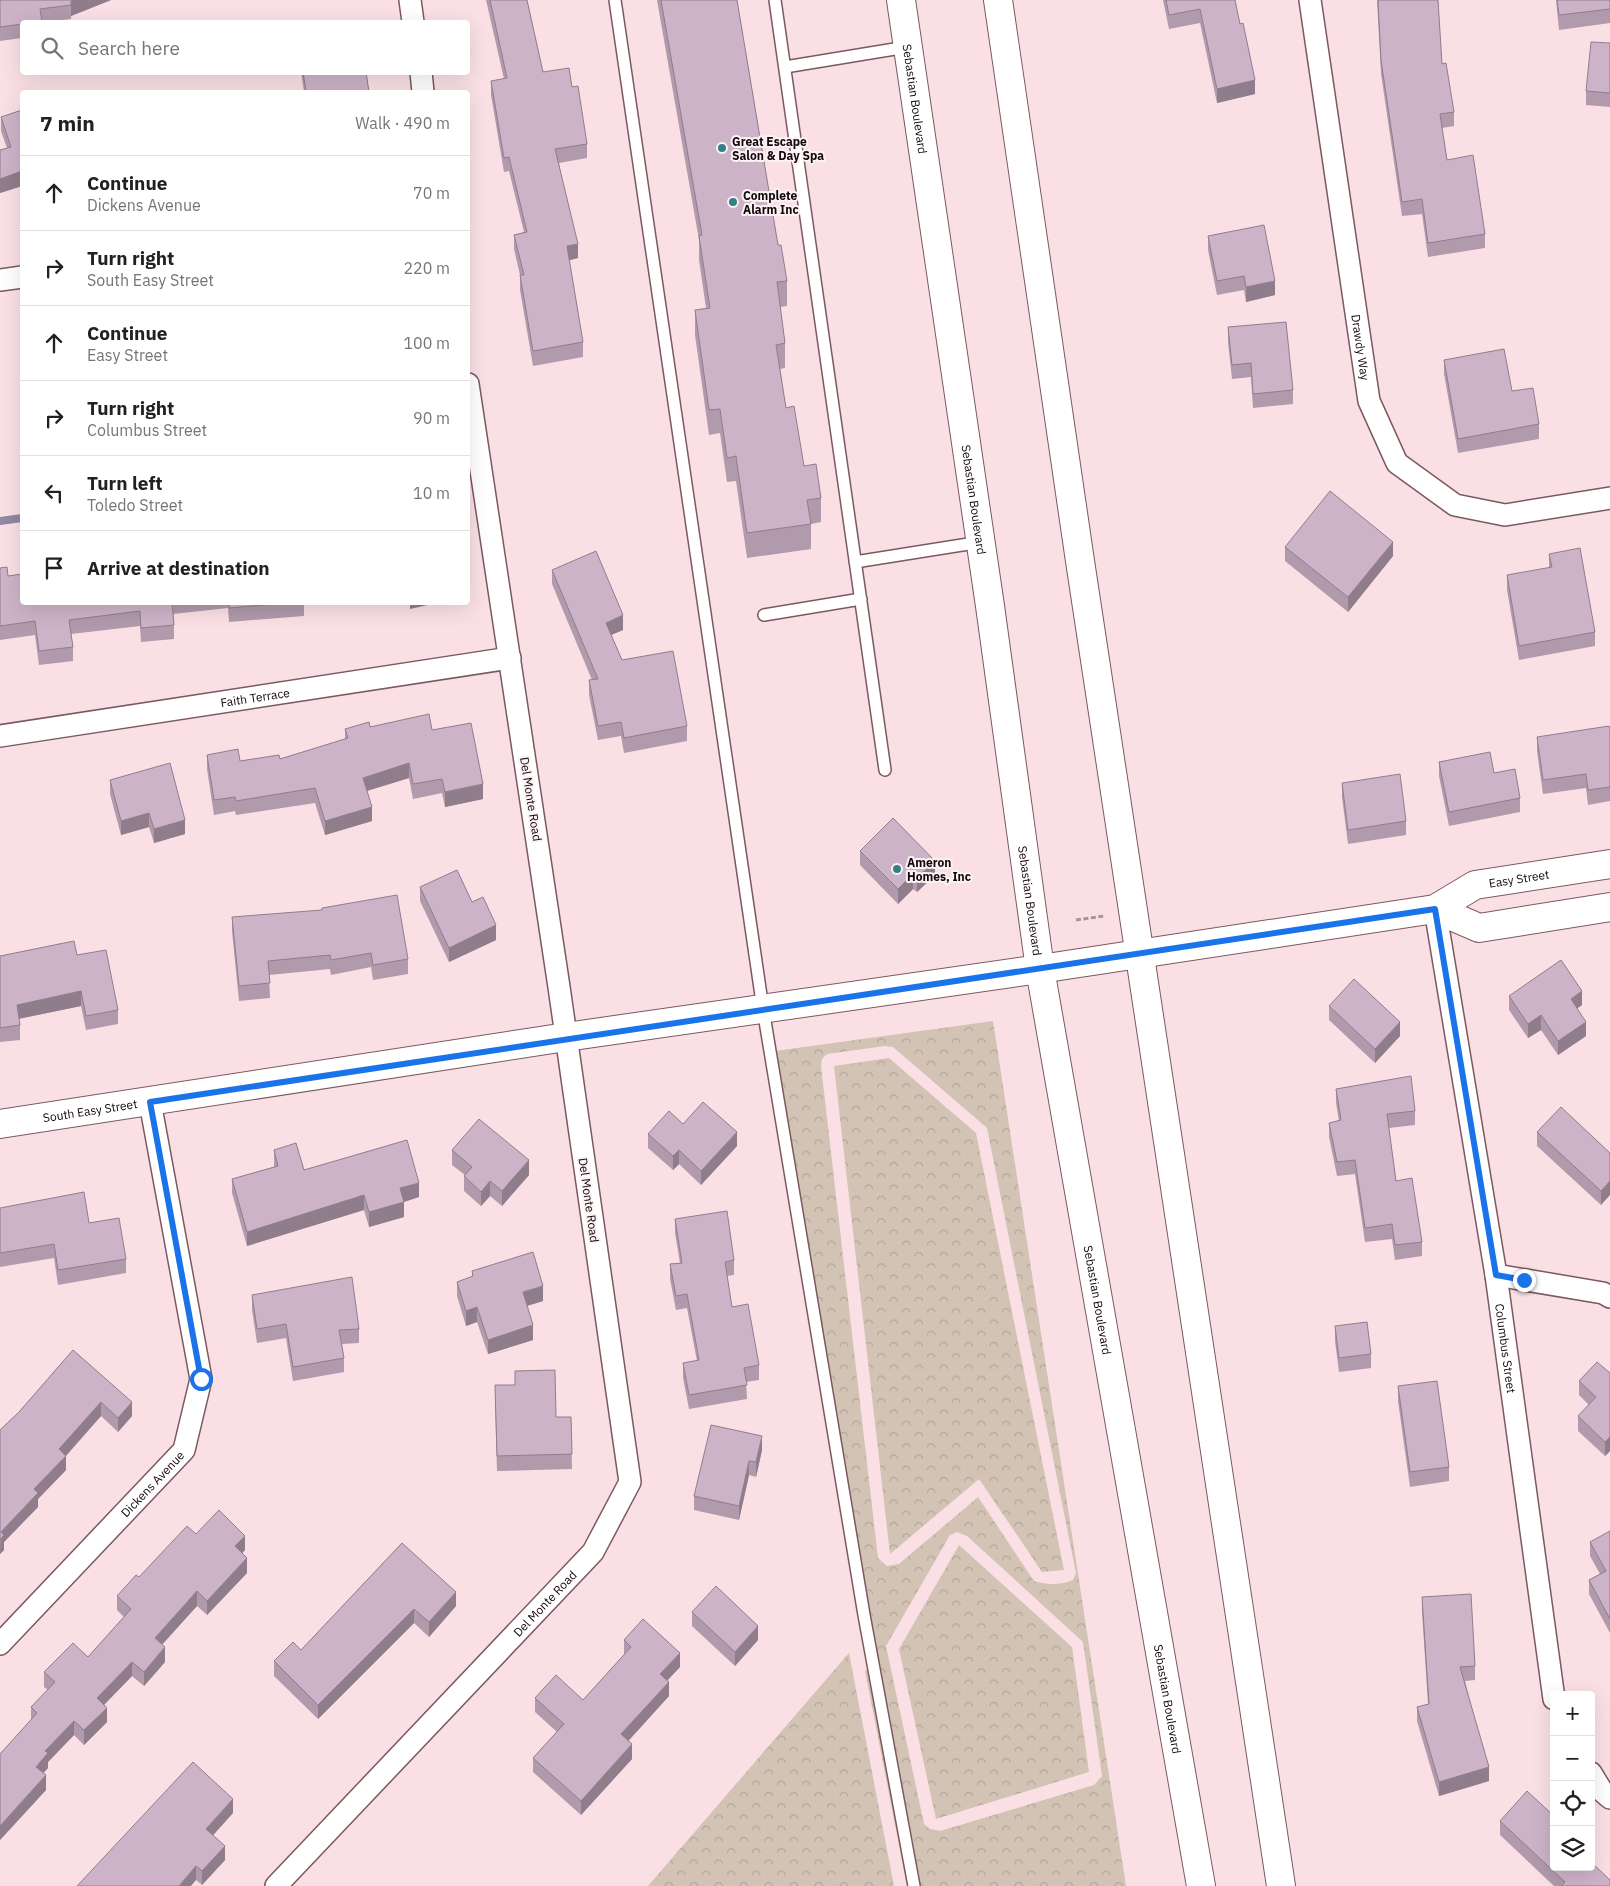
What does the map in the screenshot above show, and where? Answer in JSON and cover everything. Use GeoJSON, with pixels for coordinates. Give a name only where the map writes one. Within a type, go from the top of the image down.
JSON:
{"type":"FeatureCollection","features":[{"type":"Feature","properties":{"kind":"main road","name":"Sebastian Boulevard"},"geometry":{"type":"LineString","coordinates":[[900,0],[981,542],[1040,969],[1201,1886]]}},
{"type":"Feature","properties":{"kind":"main road"},"geometry":{"type":"LineString","coordinates":[[998,0],[1281,1886]]}},
{"type":"Feature","properties":{"kind":"main road","name":"Easy Street"},"geometry":{"type":"LineString","coordinates":[[1040,969],[1435,909],[1475,885],[1610,864]]}},
{"type":"Feature","properties":{"kind":"main road"},"geometry":{"type":"LineString","coordinates":[[1435,909],[1479,928],[1610,907]]}},
{"type":"Feature","properties":{"kind":"main road","name":"South Easy Street"},"geometry":{"type":"LineString","coordinates":[[0,1124],[566,1037],[1040,969]]}},
{"type":"Feature","properties":{"kind":"street"},"geometry":{"type":"LineString","coordinates":[[410,0],[413,20]]}},
{"type":"Feature","properties":{"kind":"street","name":"Drawdy Way"},"geometry":{"type":"LineString","coordinates":[[1310,0],[1369,401],[1397,463],[1455,505],[1506,514],[1610,498]]}},
{"type":"Feature","properties":{"kind":"street"},"geometry":{"type":"LineString","coordinates":[[421,75],[424,90]]}},
{"type":"Feature","properties":{"kind":"street"},"geometry":{"type":"LineString","coordinates":[[0,280],[20,277]]}},
{"type":"Feature","properties":{"kind":"street","name":"Del Monte Road"},"geometry":{"type":"LineString","coordinates":[[276,1886],[593,1552],[630,1482],[566,1037],[470,397]]}},
{"type":"Feature","properties":{"kind":"street","name":"Faith Terrace"},"geometry":{"type":"LineString","coordinates":[[0,736],[510,658]]}},
{"type":"Feature","properties":{"kind":"street","name":"Columbus Street"},"geometry":{"type":"LineString","coordinates":[[1435,909],[1496,1275],[1553,1691]]}},
{"type":"Feature","properties":{"kind":"street","name":"Dickens Avenue"},"geometry":{"type":"LineString","coordinates":[[0,1644],[184,1450],[201,1379],[150,1102]]}},
{"type":"Feature","properties":{"kind":"street"},"geometry":{"type":"LineString","coordinates":[[1496,1275],[1603,1293],[1610,1298]]}},
{"type":"Feature","properties":{"kind":"street"},"geometry":{"type":"LineString","coordinates":[[1595,1779],[1610,1798]]}},
{"type":"Feature","properties":{"kind":"lane"},"geometry":{"type":"LineString","coordinates":[[615,0],[763,1009],[861,1595],[914,1886]]}},
{"type":"Feature","properties":{"kind":"lane"},"geometry":{"type":"LineString","coordinates":[[775,0],[885,770]]}},
{"type":"Feature","properties":{"kind":"lane"},"geometry":{"type":"LineString","coordinates":[[785,67],[907,47]]}},
{"type":"Feature","properties":{"kind":"lane"},"geometry":{"type":"LineString","coordinates":[[856,562],[981,542]]}},
{"type":"Feature","properties":{"kind":"lane"},"geometry":{"type":"LineString","coordinates":[[764,615],[861,599]]}},
{"type":"Feature","properties":{"kind":"path"},"geometry":{"type":"LineString","coordinates":[[1076,920],[1104,916]]}},
{"type":"Feature","properties":{"kind":"green space"},"geometry":{"type":"Polygon","coordinates":[[[993,1021],[1126,1886],[907,1886],[865,1671],[871,1665],[775,1051],[993,1021]],[[885,1046],[827,1054],[822,1059],[821,1066],[878,1558],[887,1566],[899,1564],[978,1497],[1034,1581],[1054,1584],[1068,1582],[1073,1580],[1076,1573],[987,1128],[893,1047],[885,1046]],[[957,1532],[950,1535],[886,1646],[924,1824],[930,1829],[940,1831],[1094,1785],[1102,1776],[1083,1642],[967,1536],[957,1532]]]}},
{"type":"Feature","properties":{"kind":"green space"},"geometry":{"type":"Polygon","coordinates":[[[889,1058],[976,1133],[1064,1570],[1042,1572],[979,1479],[890,1554],[834,1066],[889,1058]]]}},
{"type":"Feature","properties":{"kind":"green space"},"geometry":{"type":"Polygon","coordinates":[[[959,1545],[1072,1647],[1089,1772],[936,1819],[899,1649],[959,1545]]]}},
{"type":"Feature","properties":{"kind":"green space"},"geometry":{"type":"Polygon","coordinates":[[[849,1653],[894,1886],[648,1886],[849,1653]]]}},
{"type":"Feature","properties":{"kind":"building"},"geometry":{"type":"Polygon","coordinates":[[[0,0],[75,0],[71,1],[71,5],[40,9],[42,20],[20,20],[20,24],[0,27],[0,0]]]}},
{"type":"Feature","properties":{"kind":"building"},"geometry":{"type":"Polygon","coordinates":[[[490,0],[527,0],[543,72],[569,68],[572,87],[578,86],[587,144],[555,149],[578,244],[567,246],[583,342],[533,351],[520,275],[524,275],[514,235],[527,232],[509,157],[504,158],[491,81],[507,78],[490,0]]]}},
{"type":"Feature","properties":{"kind":"building"},"geometry":{"type":"Polygon","coordinates":[[[661,0],[737,0],[778,245],[781,245],[787,281],[777,282],[785,343],[776,345],[786,408],[794,406],[804,466],[816,464],[821,498],[807,500],[811,524],[747,533],[736,456],[727,458],[720,409],[709,410],[695,310],[710,308],[699,236],[702,235],[661,0]]]}},
{"type":"Feature","properties":{"kind":"building"},"geometry":{"type":"Polygon","coordinates":[[[1166,0],[1235,0],[1240,24],[1243,23],[1255,80],[1217,89],[1200,9],[1169,15],[1166,0]]]}},
{"type":"Feature","properties":{"kind":"building"},"geometry":{"type":"Polygon","coordinates":[[[1378,0],[1438,0],[1442,64],[1446,63],[1454,112],[1440,114],[1447,160],[1473,155],[1485,234],[1428,243],[1422,199],[1402,202],[1381,60],[1378,0]]]}},
{"type":"Feature","properties":{"kind":"building"},"geometry":{"type":"Polygon","coordinates":[[[1557,0],[1610,0],[1610,9],[1559,15],[1557,0]]]}},
{"type":"Feature","properties":{"kind":"building"},"geometry":{"type":"Polygon","coordinates":[[[1591,42],[1610,43],[1610,93],[1586,91],[1591,42]]]}},
{"type":"Feature","properties":{"kind":"building"},"geometry":{"type":"Polygon","coordinates":[[[303,75],[366,75],[369,90],[306,90],[303,75]]]}},
{"type":"Feature","properties":{"kind":"building"},"geometry":{"type":"Polygon","coordinates":[[[20,111],[20,172],[0,179],[0,150],[11,147],[1,117],[20,111]]]}},
{"type":"Feature","properties":{"kind":"building"},"geometry":{"type":"Polygon","coordinates":[[[1264,225],[1275,281],[1246,287],[1244,276],[1217,281],[1208,236],[1264,225]]]}},
{"type":"Feature","properties":{"kind":"building"},"geometry":{"type":"Polygon","coordinates":[[[1286,322],[1293,390],[1253,394],[1251,363],[1232,365],[1228,327],[1286,322]]]}},
{"type":"Feature","properties":{"kind":"building"},"geometry":{"type":"Polygon","coordinates":[[[1504,349],[1512,391],[1533,388],[1539,424],[1458,439],[1444,360],[1504,349]]]}},
{"type":"Feature","properties":{"kind":"building"},"geometry":{"type":"Polygon","coordinates":[[[1330,491],[1393,542],[1348,597],[1285,547],[1330,491]]]}},
{"type":"Feature","properties":{"kind":"building"},"geometry":{"type":"Polygon","coordinates":[[[1580,548],[1595,632],[1519,646],[1507,575],[1552,567],[1549,554],[1580,548]]]}},
{"type":"Feature","properties":{"kind":"building"},"geometry":{"type":"Polygon","coordinates":[[[596,551],[623,615],[606,623],[622,660],[673,651],[687,726],[624,738],[621,722],[598,726],[589,680],[598,679],[552,570],[596,551]]]}},
{"type":"Feature","properties":{"kind":"building"},"geometry":{"type":"Polygon","coordinates":[[[7,567],[8,576],[20,574],[20,605],[172,605],[174,625],[141,628],[140,611],[69,620],[73,647],[39,651],[35,621],[0,626],[0,568],[7,567]]]}},
{"type":"Feature","properties":{"kind":"building"},"geometry":{"type":"Polygon","coordinates":[[[229,605],[262,605],[229,608],[229,605]]]}},
{"type":"Feature","properties":{"kind":"building"},"geometry":{"type":"Polygon","coordinates":[[[429,714],[432,730],[471,723],[483,784],[445,792],[442,779],[413,784],[409,763],[363,778],[372,807],[325,821],[315,788],[236,801],[235,797],[214,800],[207,755],[238,749],[240,761],[279,755],[280,759],[348,738],[345,729],[369,722],[370,727],[429,714]]]}},
{"type":"Feature","properties":{"kind":"building"},"geometry":{"type":"Polygon","coordinates":[[[1609,726],[1610,787],[1588,790],[1586,774],[1543,780],[1537,737],[1609,726]]]}},
{"type":"Feature","properties":{"kind":"building"},"geometry":{"type":"Polygon","coordinates":[[[1490,752],[1494,773],[1515,769],[1520,798],[1449,812],[1439,762],[1490,752]]]}},
{"type":"Feature","properties":{"kind":"building"},"geometry":{"type":"Polygon","coordinates":[[[170,763],[185,820],[154,829],[149,813],[121,821],[110,780],[170,763]]]}},
{"type":"Feature","properties":{"kind":"building"},"geometry":{"type":"Polygon","coordinates":[[[1400,774],[1406,821],[1348,830],[1342,783],[1400,774]]]}},
{"type":"Feature","properties":{"kind":"building"},"geometry":{"type":"Polygon","coordinates":[[[893,818],[935,861],[917,878],[913,874],[898,889],[860,851],[893,818]]]}},
{"type":"Feature","properties":{"kind":"building"},"geometry":{"type":"Polygon","coordinates":[[[457,870],[472,902],[483,897],[496,925],[449,948],[420,887],[457,870]]]}},
{"type":"Feature","properties":{"kind":"building"},"geometry":{"type":"Polygon","coordinates":[[[397,895],[408,959],[373,965],[371,953],[331,960],[330,955],[268,961],[270,983],[239,986],[232,917],[322,910],[322,908],[397,895]]]}},
{"type":"Feature","properties":{"kind":"building"},"geometry":{"type":"Polygon","coordinates":[[[74,941],[77,955],[106,950],[118,1010],[86,1016],[81,991],[17,1005],[20,1025],[0,1028],[0,956],[74,941]]]}},
{"type":"Feature","properties":{"kind":"building"},"geometry":{"type":"Polygon","coordinates":[[[1561,960],[1582,991],[1571,999],[1586,1022],[1558,1041],[1541,1015],[1528,1024],[1509,996],[1561,960]]]}},
{"type":"Feature","properties":{"kind":"building"},"geometry":{"type":"Polygon","coordinates":[[[1354,979],[1400,1022],[1375,1049],[1329,1006],[1354,979]]]}},
{"type":"Feature","properties":{"kind":"building"},"geometry":{"type":"Polygon","coordinates":[[[1411,1076],[1415,1111],[1387,1114],[1396,1181],[1412,1178],[1422,1242],[1395,1245],[1392,1224],[1365,1228],[1355,1160],[1337,1162],[1329,1123],[1341,1120],[1336,1089],[1411,1076]]]}},
{"type":"Feature","properties":{"kind":"building"},"geometry":{"type":"Polygon","coordinates":[[[703,1102],[737,1132],[701,1171],[679,1150],[673,1156],[648,1134],[669,1111],[683,1124],[703,1102]]]}},
{"type":"Feature","properties":{"kind":"building"},"geometry":{"type":"Polygon","coordinates":[[[1561,1107],[1610,1153],[1610,1181],[1601,1191],[1537,1132],[1561,1107]]]}},
{"type":"Feature","properties":{"kind":"building"},"geometry":{"type":"Polygon","coordinates":[[[479,1119],[529,1160],[502,1191],[490,1181],[481,1192],[464,1176],[472,1167],[452,1150],[479,1119]]]}},
{"type":"Feature","properties":{"kind":"building"},"geometry":{"type":"Polygon","coordinates":[[[407,1140],[419,1183],[400,1188],[404,1202],[369,1212],[364,1195],[247,1232],[232,1179],[278,1166],[274,1150],[296,1143],[304,1170],[407,1140]]]}},
{"type":"Feature","properties":{"kind":"building"},"geometry":{"type":"Polygon","coordinates":[[[84,1192],[89,1223],[119,1218],[126,1259],[58,1270],[54,1244],[0,1253],[0,1208],[84,1192]]]}},
{"type":"Feature","properties":{"kind":"building"},"geometry":{"type":"Polygon","coordinates":[[[727,1211],[734,1260],[725,1262],[732,1307],[748,1304],[759,1365],[744,1368],[747,1385],[689,1395],[683,1363],[699,1360],[687,1294],[676,1296],[670,1264],[682,1263],[675,1219],[727,1211]]]}},
{"type":"Feature","properties":{"kind":"building"},"geometry":{"type":"Polygon","coordinates":[[[533,1252],[543,1286],[523,1292],[533,1325],[488,1340],[477,1307],[466,1311],[457,1282],[473,1276],[472,1271],[533,1252]]]}},
{"type":"Feature","properties":{"kind":"building"},"geometry":{"type":"Polygon","coordinates":[[[352,1277],[359,1329],[339,1330],[344,1358],[293,1367],[286,1324],[257,1329],[252,1295],[352,1277]]]}},
{"type":"Feature","properties":{"kind":"building"},"geometry":{"type":"Polygon","coordinates":[[[1367,1322],[1371,1354],[1339,1358],[1335,1326],[1367,1322]]]}},
{"type":"Feature","properties":{"kind":"building"},"geometry":{"type":"Polygon","coordinates":[[[73,1350],[132,1402],[118,1418],[101,1402],[59,1449],[66,1456],[34,1489],[38,1493],[1,1532],[4,1535],[0,1540],[0,1430],[19,1412],[73,1350]]]}},
{"type":"Feature","properties":{"kind":"building"},"geometry":{"type":"Polygon","coordinates":[[[1597,1362],[1610,1373],[1610,1437],[1605,1442],[1578,1416],[1596,1397],[1579,1381],[1597,1362]]]}},
{"type":"Feature","properties":{"kind":"building"},"geometry":{"type":"Polygon","coordinates":[[[555,1370],[556,1417],[571,1417],[572,1454],[497,1456],[495,1385],[515,1385],[515,1371],[555,1370]]]}},
{"type":"Feature","properties":{"kind":"building"},"geometry":{"type":"Polygon","coordinates":[[[1437,1381],[1449,1467],[1410,1472],[1398,1386],[1437,1381]]]}},
{"type":"Feature","properties":{"kind":"building"},"geometry":{"type":"Polygon","coordinates":[[[711,1425],[762,1436],[756,1462],[749,1461],[739,1506],[694,1496],[711,1425]]]}},
{"type":"Feature","properties":{"kind":"building"},"geometry":{"type":"Polygon","coordinates":[[[219,1510],[245,1536],[235,1546],[247,1558],[207,1601],[197,1591],[155,1638],[165,1647],[144,1672],[132,1662],[97,1698],[107,1708],[84,1730],[74,1721],[45,1751],[48,1753],[36,1767],[46,1775],[0,1826],[0,1754],[37,1713],[31,1707],[55,1682],[44,1672],[73,1643],[88,1657],[131,1609],[117,1596],[136,1575],[139,1577],[187,1526],[196,1534],[219,1510]]]}},
{"type":"Feature","properties":{"kind":"building"},"geometry":{"type":"Polygon","coordinates":[[[1610,1531],[1610,1619],[1589,1580],[1606,1571],[1590,1542],[1610,1531]]]}},
{"type":"Feature","properties":{"kind":"building"},"geometry":{"type":"Polygon","coordinates":[[[402,1543],[456,1592],[429,1622],[414,1609],[318,1705],[274,1661],[293,1642],[301,1650],[402,1543]]]}},
{"type":"Feature","properties":{"kind":"building"},"geometry":{"type":"Polygon","coordinates":[[[716,1586],[758,1626],[735,1652],[692,1612],[716,1586]]]}},
{"type":"Feature","properties":{"kind":"building"},"geometry":{"type":"Polygon","coordinates":[[[1471,1594],[1475,1666],[1460,1667],[1489,1767],[1439,1782],[1417,1707],[1429,1704],[1422,1597],[1471,1594]]]}},
{"type":"Feature","properties":{"kind":"building"},"geometry":{"type":"Polygon","coordinates":[[[643,1619],[680,1653],[660,1674],[669,1682],[621,1734],[632,1744],[581,1801],[533,1758],[564,1724],[535,1698],[556,1675],[583,1700],[631,1647],[624,1640],[643,1619]]]}},
{"type":"Feature","properties":{"kind":"building"},"geometry":{"type":"Polygon","coordinates":[[[193,1762],[233,1799],[206,1829],[225,1846],[202,1871],[196,1866],[179,1886],[77,1886],[193,1762]]]}},
{"type":"Feature","properties":{"kind":"building"},"geometry":{"type":"Polygon","coordinates":[[[1527,1791],[1550,1812],[1550,1868],[1500,1821],[1527,1791]]]}},
{"type":"Feature","properties":{"kind":"building"},"geometry":{"type":"Polygon","coordinates":[[[1595,1866],[1610,1880],[1610,1886],[1561,1886],[1565,1882],[1553,1871],[1595,1871],[1595,1866]]]}},
{"type":"Feature","properties":{"kind":"waterway"},"geometry":{"type":"LineString","coordinates":[[0,521],[20,518]]}},
{"type":"Feature","properties":{"kind":"place","name":"Great Escape Salon & Day Spa"},"geometry":{"type":"Point","coordinates":[722,148]}},
{"type":"Feature","properties":{"kind":"place","name":"Complete Alarm Inc"},"geometry":{"type":"Point","coordinates":[733,202]}},
{"type":"Feature","properties":{"kind":"place","name":"Ameron Homes, Inc"},"geometry":{"type":"Point","coordinates":[897,869]}},
{"type":"Feature","properties":{"kind":"route"},"geometry":{"type":"LineString","coordinates":[[201,1379],[150,1102],[566,1037],[1040,969],[1435,909],[1496,1275],[1524,1280]]}}]}
